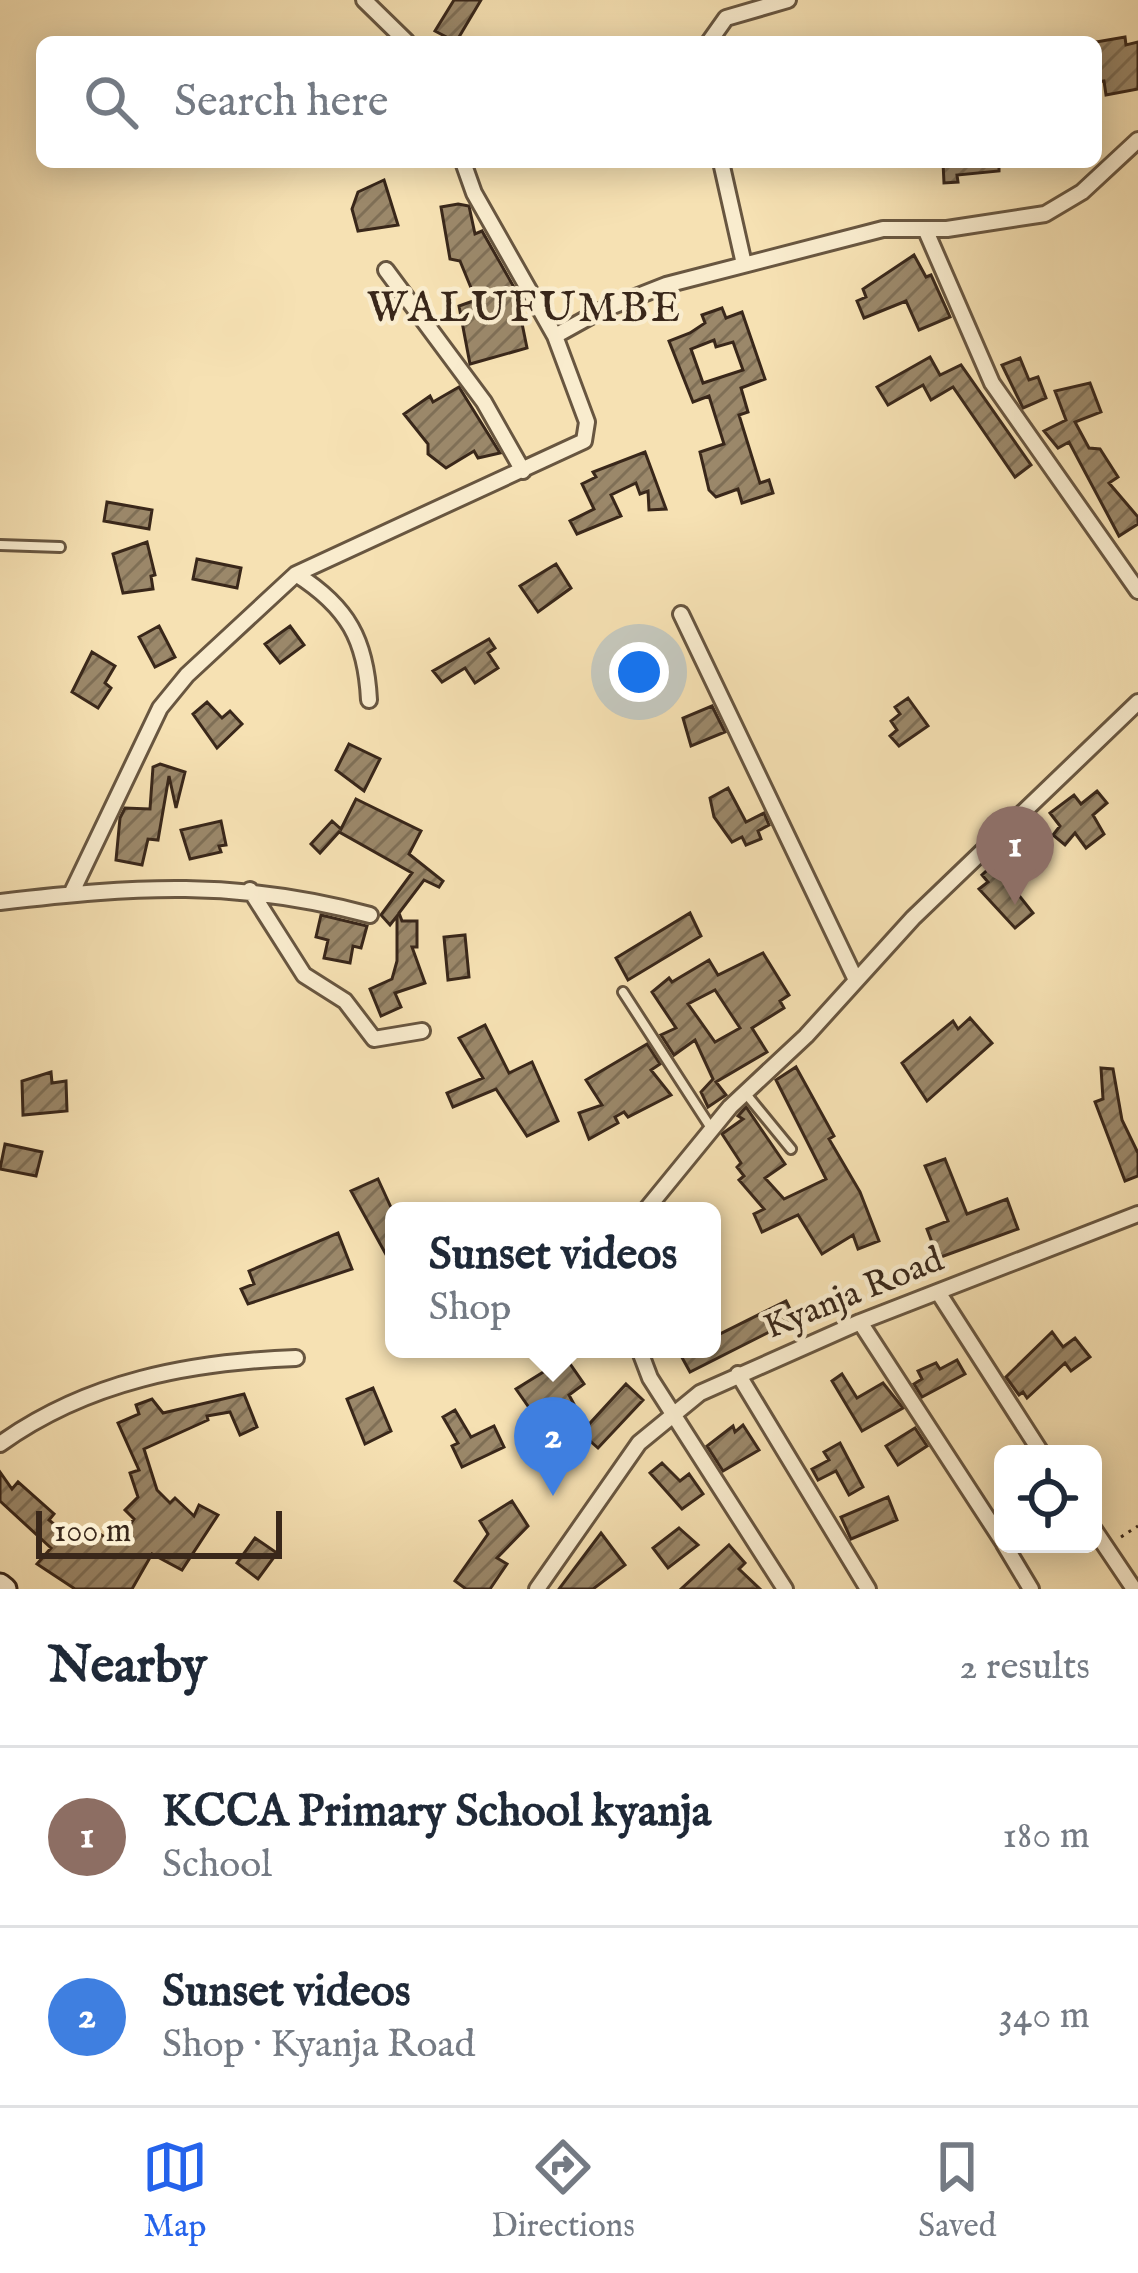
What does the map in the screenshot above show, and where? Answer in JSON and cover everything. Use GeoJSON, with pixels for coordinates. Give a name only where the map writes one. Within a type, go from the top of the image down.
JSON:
{"type":"FeatureCollection","features":[{"type":"Feature","properties":{"kind":"street"},"geometry":{"type":"LineString","coordinates":[[364,0],[400,36]]}},
{"type":"Feature","properties":{"kind":"street"},"geometry":{"type":"LineString","coordinates":[[713,36],[726,18],[788,0]]}},
{"type":"Feature","properties":{"kind":"street"},"geometry":{"type":"LineString","coordinates":[[555,336],[642,293],[883,229],[926,231],[1033,218],[1061,207],[1138,140]]}},
{"type":"Feature","properties":{"kind":"street"},"geometry":{"type":"LineString","coordinates":[[72,892],[160,708],[203,659],[296,574],[578,447],[587,434],[555,336],[474,193],[465,168]]}},
{"type":"Feature","properties":{"kind":"street"},"geometry":{"type":"LineString","coordinates":[[723,168],[744,265]]}},
{"type":"Feature","properties":{"kind":"street"},"geometry":{"type":"LineString","coordinates":[[926,231],[992,383],[1138,591]]}},
{"type":"Feature","properties":{"kind":"street"},"geometry":{"type":"LineString","coordinates":[[386,270],[484,402],[523,471]]}},
{"type":"Feature","properties":{"kind":"street"},"geometry":{"type":"LineString","coordinates":[[296,574],[340,605],[353,625],[365,652],[369,700]]}},
{"type":"Feature","properties":{"kind":"street"},"geometry":{"type":"LineString","coordinates":[[681,614],[855,978]]}},
{"type":"Feature","properties":{"kind":"street"},"geometry":{"type":"LineString","coordinates":[[652,1202],[711,1128],[806,1036],[855,978],[1138,702]]}},
{"type":"Feature","properties":{"kind":"street"},"geometry":{"type":"LineString","coordinates":[[250,890],[304,975],[345,1001],[374,1039],[422,1031]]}},
{"type":"Feature","properties":{"kind":"street"},"geometry":{"type":"LineString","coordinates":[[0,902],[72,892],[250,890],[290,894],[370,914]]}},
{"type":"Feature","properties":{"kind":"street","name":"Kyanja Road"},"geometry":{"type":"LineString","coordinates":[[537,1589],[608,1483],[672,1413],[738,1374],[1138,1214]]}},
{"type":"Feature","properties":{"kind":"street"},"geometry":{"type":"LineString","coordinates":[[938,1292],[1036,1445]]}},
{"type":"Feature","properties":{"kind":"street"},"geometry":{"type":"LineString","coordinates":[[860,1322],[994,1528]]}},
{"type":"Feature","properties":{"kind":"street"},"geometry":{"type":"LineString","coordinates":[[0,1444],[55,1408],[135,1378],[296,1358]]}},
{"type":"Feature","properties":{"kind":"street"},"geometry":{"type":"LineString","coordinates":[[644,1358],[672,1413],[785,1589]]}},
{"type":"Feature","properties":{"kind":"street"},"geometry":{"type":"LineString","coordinates":[[738,1374],[868,1589]]}},
{"type":"Feature","properties":{"kind":"street"},"geometry":{"type":"LineString","coordinates":[[1102,1543],[1134,1589]]}},
{"type":"Feature","properties":{"kind":"street"},"geometry":{"type":"LineString","coordinates":[[1010,1553],[1030,1589]]}},
{"type":"Feature","properties":{"kind":"lane"},"geometry":{"type":"LineString","coordinates":[[0,545],[60,548]]}},
{"type":"Feature","properties":{"kind":"lane"},"geometry":{"type":"LineString","coordinates":[[623,992],[711,1128]]}},
{"type":"Feature","properties":{"kind":"lane"},"geometry":{"type":"LineString","coordinates":[[745,1093],[791,1149]]}},
{"type":"Feature","properties":{"kind":"path"},"geometry":{"type":"LineString","coordinates":[[1105,1548],[1138,1526]]}},
{"type":"Feature","properties":{"kind":"building"},"geometry":{"type":"Polygon","coordinates":[[[454,0],[481,0],[460,36],[435,31],[454,0]]]}},
{"type":"Feature","properties":{"kind":"building"},"geometry":{"type":"Polygon","coordinates":[[[1125,37],[1126,45],[1138,42],[1138,89],[1106,95],[1102,41],[1125,37]]]}},
{"type":"Feature","properties":{"kind":"building"},"geometry":{"type":"Polygon","coordinates":[[[943,168],[999,168],[957,175],[958,182],[944,183],[943,168]]]}},
{"type":"Feature","properties":{"kind":"building"},"geometry":{"type":"Polygon","coordinates":[[[384,180],[398,225],[358,231],[352,209],[358,192],[384,180]]]}},
{"type":"Feature","properties":{"kind":"building"},"geometry":{"type":"Polygon","coordinates":[[[469,206],[475,234],[482,231],[515,289],[527,348],[470,364],[459,306],[476,300],[460,261],[450,259],[441,207],[469,206]]]}},
{"type":"Feature","properties":{"kind":"building"},"geometry":{"type":"Polygon","coordinates":[[[914,255],[926,277],[931,275],[950,317],[919,330],[906,301],[864,318],[857,301],[866,297],[863,289],[914,255]]]}},
{"type":"Feature","properties":{"kind":"building"},"geometry":{"type":"Polygon","coordinates":[[[722,308],[726,318],[742,312],[765,379],[741,388],[748,412],[739,415],[760,483],[769,480],[773,493],[742,503],[738,489],[716,497],[709,490],[700,452],[724,444],[709,396],[693,402],[669,341],[705,323],[702,315],[722,308]],[[714,340],[691,349],[703,383],[743,370],[733,342],[716,347],[714,340]]]}},
{"type":"Feature","properties":{"kind":"building"},"geometry":{"type":"Polygon","coordinates":[[[930,357],[940,375],[961,365],[1031,465],[1015,477],[953,387],[931,400],[923,385],[888,405],[877,387],[930,357]]]}},
{"type":"Feature","properties":{"kind":"building"},"geometry":{"type":"Polygon","coordinates":[[[1020,358],[1029,380],[1038,377],[1046,398],[1023,408],[1002,365],[1020,358]]]}},
{"type":"Feature","properties":{"kind":"building"},"geometry":{"type":"Polygon","coordinates":[[[1090,383],[1101,412],[1075,422],[1089,448],[1100,449],[1118,477],[1109,483],[1138,517],[1138,524],[1119,536],[1069,442],[1058,448],[1044,431],[1066,420],[1055,391],[1090,383]]]}},
{"type":"Feature","properties":{"kind":"building"},"geometry":{"type":"Polygon","coordinates":[[[459,387],[500,453],[478,458],[474,451],[446,468],[428,454],[428,444],[404,414],[430,396],[433,402],[459,387]]]}},
{"type":"Feature","properties":{"kind":"building"},"geometry":{"type":"Polygon","coordinates":[[[645,452],[666,509],[649,510],[648,491],[640,494],[636,483],[611,495],[621,516],[577,534],[570,521],[594,509],[582,484],[596,477],[593,472],[645,452]]]}},
{"type":"Feature","properties":{"kind":"building"},"geometry":{"type":"Polygon","coordinates":[[[107,502],[152,510],[149,529],[104,521],[107,502]]]}},
{"type":"Feature","properties":{"kind":"building"},"geometry":{"type":"Polygon","coordinates":[[[147,542],[155,575],[151,576],[153,589],[123,593],[113,554],[147,542]]]}},
{"type":"Feature","properties":{"kind":"building"},"geometry":{"type":"Polygon","coordinates":[[[197,559],[241,568],[237,588],[193,579],[197,559]]]}},
{"type":"Feature","properties":{"kind":"building"},"geometry":{"type":"Polygon","coordinates":[[[556,564],[571,588],[538,612],[520,586],[556,564]]]}},
{"type":"Feature","properties":{"kind":"building"},"geometry":{"type":"Polygon","coordinates":[[[159,626],[175,657],[155,667],[139,637],[159,626]]]}},
{"type":"Feature","properties":{"kind":"building"},"geometry":{"type":"Polygon","coordinates":[[[290,626],[304,645],[280,663],[265,644],[290,626]]]}},
{"type":"Feature","properties":{"kind":"building"},"geometry":{"type":"Polygon","coordinates":[[[489,639],[495,648],[488,653],[498,668],[475,683],[465,668],[442,682],[433,671],[489,639]]]}},
{"type":"Feature","properties":{"kind":"building"},"geometry":{"type":"Polygon","coordinates":[[[92,652],[115,666],[105,683],[111,688],[98,708],[72,692],[92,652]]]}},
{"type":"Feature","properties":{"kind":"building"},"geometry":{"type":"Polygon","coordinates":[[[908,698],[928,726],[899,746],[890,736],[897,730],[891,721],[900,714],[895,707],[908,698]]]}},
{"type":"Feature","properties":{"kind":"building"},"geometry":{"type":"Polygon","coordinates":[[[207,702],[222,718],[230,711],[242,724],[217,748],[193,714],[207,702]]]}},
{"type":"Feature","properties":{"kind":"building"},"geometry":{"type":"Polygon","coordinates":[[[712,706],[725,732],[691,746],[683,718],[712,706]]]}},
{"type":"Feature","properties":{"kind":"building"},"geometry":{"type":"Polygon","coordinates":[[[349,744],[380,759],[364,791],[336,770],[349,744]]]}},
{"type":"Feature","properties":{"kind":"building"},"geometry":{"type":"Polygon","coordinates":[[[160,764],[185,772],[176,808],[169,776],[158,840],[148,839],[142,865],[116,860],[120,818],[125,808],[150,809],[153,767],[160,764]]]}},
{"type":"Feature","properties":{"kind":"building"},"geometry":{"type":"Polygon","coordinates":[[[728,788],[746,822],[764,813],[769,825],[758,831],[761,839],[746,845],[742,837],[732,842],[714,817],[710,798],[728,788]]]}},
{"type":"Feature","properties":{"kind":"building"},"geometry":{"type":"Polygon","coordinates":[[[1097,791],[1107,803],[1093,815],[1104,834],[1086,848],[1075,833],[1065,845],[1053,835],[1060,826],[1050,813],[1074,795],[1081,804],[1097,791]]]}},
{"type":"Feature","properties":{"kind":"building"},"geometry":{"type":"Polygon","coordinates":[[[356,799],[421,831],[409,854],[443,881],[439,887],[424,880],[399,913],[402,921],[417,921],[417,947],[412,947],[425,983],[395,993],[401,1007],[381,1016],[370,989],[392,979],[397,916],[390,925],[381,915],[412,873],[339,832],[320,853],[311,844],[332,821],[341,829],[356,799]]]}},
{"type":"Feature","properties":{"kind":"building"},"geometry":{"type":"Polygon","coordinates":[[[221,821],[226,845],[219,846],[221,852],[190,859],[181,830],[221,821]]]}},
{"type":"Feature","properties":{"kind":"building"},"geometry":{"type":"Polygon","coordinates":[[[994,864],[1033,913],[1015,928],[979,889],[988,882],[982,875],[994,864]]]}},
{"type":"Feature","properties":{"kind":"building"},"geometry":{"type":"Polygon","coordinates":[[[690,913],[701,936],[628,980],[616,958],[690,913]]]}},
{"type":"Feature","properties":{"kind":"building"},"geometry":{"type":"Polygon","coordinates":[[[321,915],[367,926],[361,948],[353,946],[350,963],[324,958],[328,940],[316,937],[321,915]]]}},
{"type":"Feature","properties":{"kind":"building"},"geometry":{"type":"Polygon","coordinates":[[[465,935],[469,977],[448,980],[444,937],[465,935]]]}},
{"type":"Feature","properties":{"kind":"building"},"geometry":{"type":"Polygon","coordinates":[[[763,953],[789,995],[780,1001],[784,1008],[752,1028],[767,1052],[716,1082],[726,1095],[708,1107],[701,1092],[713,1079],[695,1040],[674,1055],[661,1035],[676,1028],[652,992],[669,978],[672,982],[709,960],[718,975],[763,953]],[[715,990],[688,1004],[715,1042],[740,1028],[715,990]]]}},
{"type":"Feature","properties":{"kind":"building"},"geometry":{"type":"Polygon","coordinates":[[[970,1018],[992,1043],[927,1101],[902,1063],[953,1021],[958,1029],[970,1018]]]}},
{"type":"Feature","properties":{"kind":"building"},"geometry":{"type":"Polygon","coordinates":[[[485,1025],[509,1073],[532,1062],[558,1121],[527,1136],[496,1089],[453,1107],[447,1093],[483,1078],[459,1038],[485,1025]]]}},
{"type":"Feature","properties":{"kind":"building"},"geometry":{"type":"Polygon","coordinates":[[[647,1044],[660,1064],[651,1070],[671,1095],[628,1117],[624,1112],[615,1117],[618,1123],[589,1139],[579,1113],[602,1105],[586,1080],[647,1044]]]}},
{"type":"Feature","properties":{"kind":"building"},"geometry":{"type":"Polygon","coordinates":[[[796,1067],[834,1136],[829,1139],[860,1192],[879,1241],[858,1249],[853,1235],[822,1254],[798,1215],[762,1232],[754,1214],[764,1209],[739,1180],[744,1176],[737,1167],[741,1163],[722,1134],[743,1119],[738,1116],[746,1107],[785,1164],[765,1178],[784,1199],[826,1179],[776,1080],[796,1067]]]}},
{"type":"Feature","properties":{"kind":"building"},"geometry":{"type":"Polygon","coordinates":[[[1101,1068],[1113,1069],[1122,1120],[1138,1153],[1138,1176],[1125,1181],[1095,1102],[1103,1099],[1101,1068]]]}},
{"type":"Feature","properties":{"kind":"building"},"geometry":{"type":"Polygon","coordinates":[[[51,1072],[52,1083],[66,1081],[67,1111],[23,1115],[22,1081],[51,1072]]]}},
{"type":"Feature","properties":{"kind":"building"},"geometry":{"type":"Polygon","coordinates":[[[5,1144],[42,1152],[36,1176],[0,1169],[5,1144]]]}},
{"type":"Feature","properties":{"kind":"building"},"geometry":{"type":"Polygon","coordinates":[[[945,1159],[967,1214],[1007,1199],[1018,1229],[938,1258],[927,1229],[948,1221],[925,1166],[945,1159]]]}},
{"type":"Feature","properties":{"kind":"building"},"geometry":{"type":"Polygon","coordinates":[[[378,1179],[389,1202],[385,1253],[351,1191],[378,1179]]]}},
{"type":"Feature","properties":{"kind":"building"},"geometry":{"type":"Polygon","coordinates":[[[338,1233],[352,1269],[248,1304],[241,1289],[254,1284],[249,1271],[338,1233]]]}},
{"type":"Feature","properties":{"kind":"building"},"geometry":{"type":"Polygon","coordinates":[[[786,1301],[795,1319],[721,1356],[721,1334],[786,1301]]]}},
{"type":"Feature","properties":{"kind":"building"},"geometry":{"type":"Polygon","coordinates":[[[1052,1332],[1063,1347],[1075,1338],[1090,1357],[1071,1371],[1065,1363],[1027,1398],[1023,1392],[1019,1395],[1006,1377],[1052,1332]]]}},
{"type":"Feature","properties":{"kind":"building"},"geometry":{"type":"Polygon","coordinates":[[[566,1358],[584,1384],[569,1395],[576,1408],[542,1426],[516,1389],[566,1358]]]}},
{"type":"Feature","properties":{"kind":"building"},"geometry":{"type":"Polygon","coordinates":[[[682,1358],[718,1358],[690,1372],[682,1358]]]}},
{"type":"Feature","properties":{"kind":"building"},"geometry":{"type":"Polygon","coordinates":[[[957,1360],[965,1374],[922,1397],[914,1384],[922,1379],[918,1371],[936,1363],[940,1369],[957,1360]]]}},
{"type":"Feature","properties":{"kind":"building"},"geometry":{"type":"Polygon","coordinates":[[[842,1374],[857,1398],[883,1383],[903,1408],[862,1431],[832,1381],[842,1374]]]}},
{"type":"Feature","properties":{"kind":"building"},"geometry":{"type":"Polygon","coordinates":[[[626,1384],[643,1400],[598,1448],[581,1433],[626,1384]]]}},
{"type":"Feature","properties":{"kind":"building"},"geometry":{"type":"Polygon","coordinates":[[[373,1388],[391,1431],[365,1444],[347,1399],[373,1388]]]}},
{"type":"Feature","properties":{"kind":"building"},"geometry":{"type":"Polygon","coordinates":[[[244,1394],[257,1427],[240,1435],[230,1412],[207,1416],[208,1420],[144,1449],[157,1490],[170,1503],[175,1498],[194,1516],[199,1505],[218,1515],[182,1570],[152,1554],[132,1589],[75,1589],[37,1564],[51,1548],[0,1501],[0,1472],[12,1489],[18,1482],[54,1514],[49,1520],[75,1542],[87,1526],[116,1544],[134,1519],[125,1510],[138,1497],[130,1473],[139,1470],[118,1423],[139,1414],[136,1405],[152,1399],[163,1413],[244,1394]]]}},
{"type":"Feature","properties":{"kind":"building"},"geometry":{"type":"Polygon","coordinates":[[[455,1410],[471,1437],[494,1426],[504,1447],[462,1467],[452,1446],[458,1443],[443,1417],[455,1410]]]}},
{"type":"Feature","properties":{"kind":"building"},"geometry":{"type":"Polygon","coordinates":[[[743,1425],[759,1450],[723,1471],[707,1446],[733,1426],[735,1432],[743,1425]]]}},
{"type":"Feature","properties":{"kind":"building"},"geometry":{"type":"Polygon","coordinates":[[[915,1428],[927,1446],[898,1465],[886,1446],[915,1428]]]}},
{"type":"Feature","properties":{"kind":"building"},"geometry":{"type":"Polygon","coordinates":[[[840,1443],[863,1487],[849,1495],[836,1471],[818,1480],[812,1469],[829,1460],[824,1452],[840,1443]]]}},
{"type":"Feature","properties":{"kind":"building"},"geometry":{"type":"Polygon","coordinates":[[[662,1463],[680,1481],[689,1474],[703,1494],[682,1509],[650,1473],[662,1463]]]}},
{"type":"Feature","properties":{"kind":"building"},"geometry":{"type":"Polygon","coordinates":[[[888,1497],[897,1520],[851,1539],[841,1517],[888,1497]]]}},
{"type":"Feature","properties":{"kind":"building"},"geometry":{"type":"Polygon","coordinates":[[[512,1501],[528,1526],[497,1558],[507,1564],[490,1589],[466,1589],[455,1581],[488,1534],[480,1521],[512,1501]]]}},
{"type":"Feature","properties":{"kind":"building"},"geometry":{"type":"Polygon","coordinates":[[[679,1528],[698,1545],[668,1568],[653,1548],[679,1528]]]}},
{"type":"Feature","properties":{"kind":"building"},"geometry":{"type":"Polygon","coordinates":[[[601,1533],[625,1565],[593,1589],[559,1589],[601,1533]]]}},
{"type":"Feature","properties":{"kind":"building"},"geometry":{"type":"Polygon","coordinates":[[[255,1538],[277,1553],[258,1579],[237,1563],[255,1538]]]}},
{"type":"Feature","properties":{"kind":"building"},"geometry":{"type":"Polygon","coordinates":[[[729,1545],[745,1563],[739,1569],[760,1589],[681,1589],[729,1545]]]}},
{"type":"Feature","properties":{"kind":"place","name":"KCCA Primary School kyanja"},"geometry":{"type":"Point","coordinates":[1015,905]}},
{"type":"Feature","properties":{"kind":"place","name":"Sunset videos"},"geometry":{"type":"Point","coordinates":[553,1496]}},
{"type":"Feature","properties":{"kind":"district","name":"WALUFUMBE"},"geometry":{"type":"Point","coordinates":[525,309]}}]}
